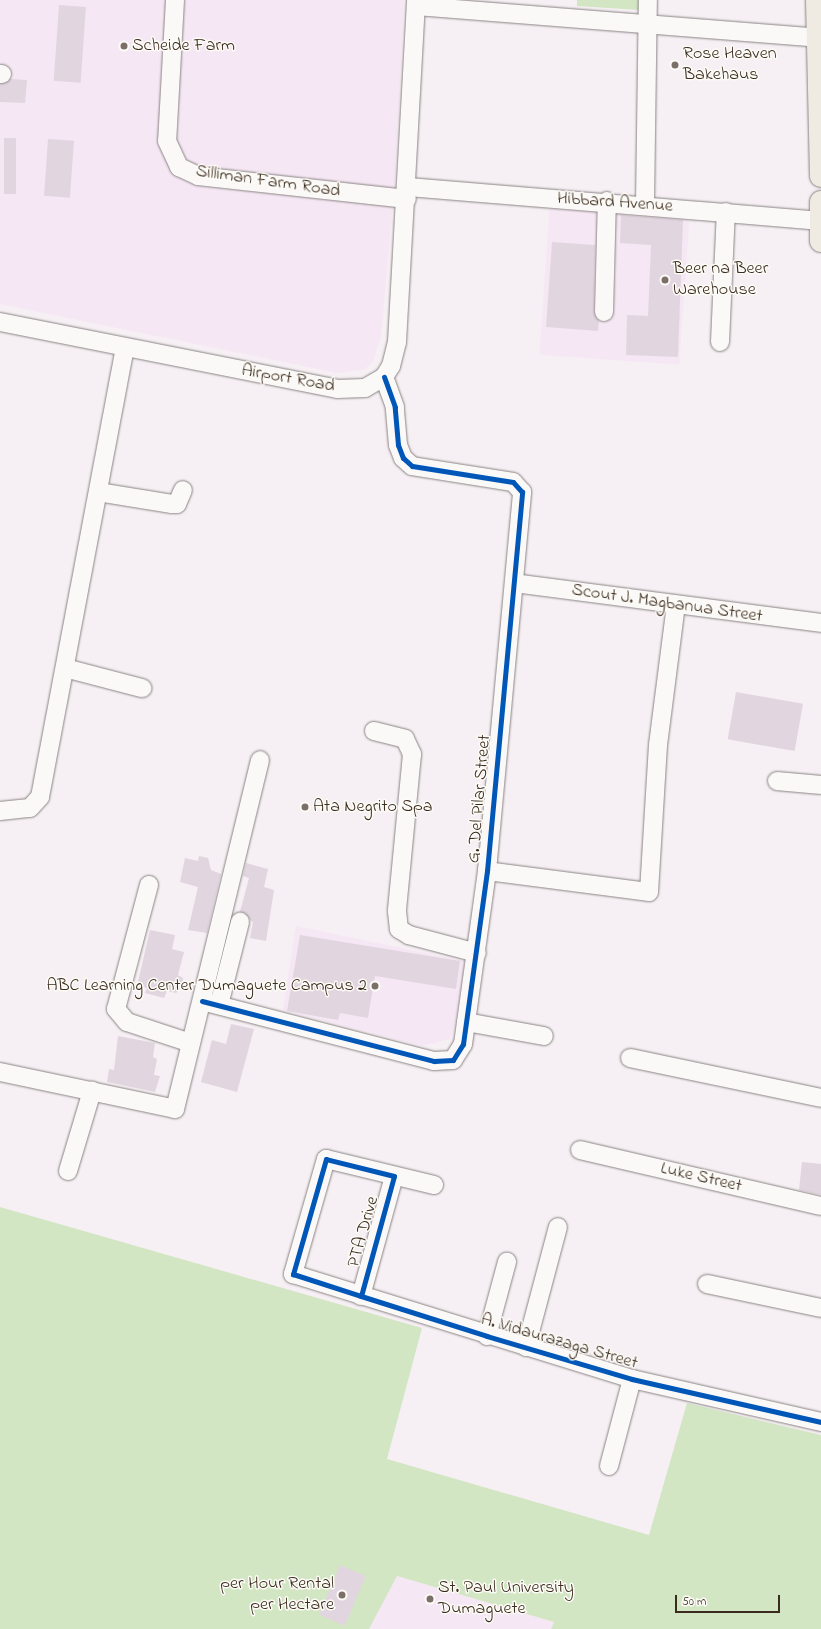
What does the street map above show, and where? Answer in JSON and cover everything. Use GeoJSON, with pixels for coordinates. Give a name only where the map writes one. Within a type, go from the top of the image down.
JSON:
{"type":"FeatureCollection","features":[{"type":"Feature","properties":{"kind":"main road"},"geometry":{"type":"LineString","coordinates":[[817,0],[821,176]]}},
{"type":"Feature","properties":{"kind":"street","name":"Silliman Farm Road"},"geometry":{"type":"LineString","coordinates":[[175,0],[167,141],[179,167],[198,176],[408,193]]}},
{"type":"Feature","properties":{"kind":"street"},"geometry":{"type":"LineString","coordinates":[[645,204],[648,0]]}},
{"type":"Feature","properties":{"kind":"street"},"geometry":{"type":"LineString","coordinates":[[384,378],[391,366],[397,342],[408,193],[416,3],[563,8],[647,23],[819,38]]}},
{"type":"Feature","properties":{"kind":"street","name":"Hibbard Avenue"},"geometry":{"type":"LineString","coordinates":[[408,193],[645,204],[820,221]]}},
{"type":"Feature","properties":{"kind":"street"},"geometry":{"type":"LineString","coordinates":[[604,312],[607,202]]}},
{"type":"Feature","properties":{"kind":"street"},"geometry":{"type":"LineString","coordinates":[[720,342],[726,212]]}},
{"type":"Feature","properties":{"kind":"street","name":"Airport Road"},"geometry":{"type":"LineString","coordinates":[[0,322],[337,389],[365,388],[384,378]]}},
{"type":"Feature","properties":{"kind":"street"},"geometry":{"type":"LineString","coordinates":[[0,811],[30,808],[40,797],[125,348]]}},
{"type":"Feature","properties":{"kind":"street","name":"G. Del Pilar Street"},"geometry":{"type":"LineString","coordinates":[[211,1003],[444,1062],[459,1054],[466,1022],[487,871],[514,583],[521,487],[513,482],[412,466],[403,458],[398,445],[395,407],[384,378]]}},
{"type":"Feature","properties":{"kind":"street"},"geometry":{"type":"LineString","coordinates":[[98,492],[177,504],[183,490]]}},
{"type":"Feature","properties":{"kind":"street","name":"Scout J. Magbanua Street"},"geometry":{"type":"LineString","coordinates":[[514,583],[821,623]]}},
{"type":"Feature","properties":{"kind":"street"},"geometry":{"type":"LineString","coordinates":[[487,871],[649,892],[658,745],[676,605]]}},
{"type":"Feature","properties":{"kind":"street"},"geometry":{"type":"LineString","coordinates":[[65,668],[142,688]]}},
{"type":"Feature","properties":{"kind":"street"},"geometry":{"type":"LineString","coordinates":[[374,730],[406,739],[412,754],[397,911],[399,929],[404,933],[476,953]]}},
{"type":"Feature","properties":{"kind":"street"},"geometry":{"type":"LineString","coordinates":[[211,1003],[260,760]]}},
{"type":"Feature","properties":{"kind":"street"},"geometry":{"type":"LineString","coordinates":[[777,781],[821,785]]}},
{"type":"Feature","properties":{"kind":"street"},"geometry":{"type":"LineString","coordinates":[[149,885],[116,1009],[127,1022],[192,1043]]}},
{"type":"Feature","properties":{"kind":"street"},"geometry":{"type":"LineString","coordinates":[[0,1072],[175,1109],[192,1043],[211,1003],[240,922]]}},
{"type":"Feature","properties":{"kind":"street"},"geometry":{"type":"LineString","coordinates":[[466,1022],[544,1036]]}},
{"type":"Feature","properties":{"kind":"street"},"geometry":{"type":"LineString","coordinates":[[630,1058],[821,1098]]}},
{"type":"Feature","properties":{"kind":"street"},"geometry":{"type":"LineString","coordinates":[[68,1171],[92,1092]]}},
{"type":"Feature","properties":{"kind":"street","name":"Luke Street"},"geometry":{"type":"LineString","coordinates":[[580,1150],[821,1206]]}},
{"type":"Feature","properties":{"kind":"street","name":"A. Vidaurazaga Street"},"geometry":{"type":"LineString","coordinates":[[394,1176],[326,1159],[293,1274],[487,1336],[632,1379],[821,1422]]}},
{"type":"Feature","properties":{"kind":"street"},"geometry":{"type":"LineString","coordinates":[[394,1176],[434,1185]]}},
{"type":"Feature","properties":{"kind":"street","name":"PTA Drive"},"geometry":{"type":"LineString","coordinates":[[360,1296],[394,1176]]}},
{"type":"Feature","properties":{"kind":"street"},"geometry":{"type":"LineString","coordinates":[[526,1347],[558,1227]]}},
{"type":"Feature","properties":{"kind":"street"},"geometry":{"type":"LineString","coordinates":[[487,1336],[507,1262]]}},
{"type":"Feature","properties":{"kind":"street"},"geometry":{"type":"LineString","coordinates":[[707,1284],[821,1308]]}},
{"type":"Feature","properties":{"kind":"street"},"geometry":{"type":"LineString","coordinates":[[609,1466],[632,1379]]}},
{"type":"Feature","properties":{"kind":"shaded area"},"geometry":{"type":"Polygon","coordinates":[[[0,0],[404,0],[395,181],[381,336],[373,361],[365,369],[338,373],[0,304],[0,0]]]}},
{"type":"Feature","properties":{"kind":"shaded area"},"geometry":{"type":"Polygon","coordinates":[[[550,204],[690,214],[679,364],[539,355],[550,204]]]}},
{"type":"Feature","properties":{"kind":"shaded area","name":"ABC Learning Center Dumaguete Campus 2"},"geometry":{"type":"Polygon","coordinates":[[[296,926],[468,962],[457,1021],[450,1039],[422,1046],[283,1010],[296,926]]]}},
{"type":"Feature","properties":{"kind":"shaded area","name":"St. Paul University Dumaguete"},"geometry":{"type":"Polygon","coordinates":[[[397,1576],[554,1622],[551,1629],[369,1629],[397,1576]]]}},
{"type":"Feature","properties":{"kind":"green space"},"geometry":{"type":"Polygon","coordinates":[[[577,0],[639,0],[639,10],[577,6],[577,0]]]}},
{"type":"Feature","properties":{"kind":"green space"},"geometry":{"type":"Polygon","coordinates":[[[0,1207],[422,1328],[387,1459],[649,1535],[687,1403],[821,1435],[821,1629],[551,1629],[554,1622],[397,1576],[369,1629],[0,1629],[0,1207]]]}},
{"type":"Feature","properties":{"kind":"building"},"geometry":{"type":"Polygon","coordinates":[[[59,5],[86,7],[81,83],[54,81],[59,5]]]}},
{"type":"Feature","properties":{"kind":"building"},"geometry":{"type":"Polygon","coordinates":[[[11,79],[27,80],[25,103],[0,102],[0,84],[11,79]]]}},
{"type":"Feature","properties":{"kind":"building"},"geometry":{"type":"Polygon","coordinates":[[[4,138],[16,138],[16,194],[4,194],[4,138]]]}},
{"type":"Feature","properties":{"kind":"building"},"geometry":{"type":"Polygon","coordinates":[[[48,139],[74,141],[70,198],[44,196],[48,139]]]}},
{"type":"Feature","properties":{"kind":"building","name":"Beer na Beer Warehouse"},"geometry":{"type":"Polygon","coordinates":[[[621,215],[683,220],[678,357],[626,355],[627,315],[648,316],[651,245],[620,243],[621,215]]]}},
{"type":"Feature","properties":{"kind":"building"},"geometry":{"type":"Polygon","coordinates":[[[552,242],[595,245],[594,312],[599,321],[598,331],[546,327],[552,242]]]}},
{"type":"Feature","properties":{"kind":"building"},"geometry":{"type":"Polygon","coordinates":[[[736,692],[803,704],[795,751],[728,739],[736,692]]]}},
{"type":"Feature","properties":{"kind":"building"},"geometry":{"type":"Polygon","coordinates":[[[199,856],[208,858],[211,870],[221,874],[207,933],[188,930],[198,887],[180,882],[185,858],[198,861],[199,856]]]}},
{"type":"Feature","properties":{"kind":"building"},"geometry":{"type":"Polygon","coordinates":[[[246,863],[268,869],[264,887],[274,890],[266,941],[250,938],[253,922],[240,912],[249,878],[243,876],[246,863]]]}},
{"type":"Feature","properties":{"kind":"building"},"geometry":{"type":"Polygon","coordinates":[[[150,930],[175,935],[172,949],[184,952],[178,975],[183,978],[182,988],[176,993],[167,991],[164,998],[145,993],[147,988],[137,986],[150,930]]]}},
{"type":"Feature","properties":{"kind":"building"},"geometry":{"type":"Polygon","coordinates":[[[300,935],[460,961],[456,989],[375,976],[368,1018],[340,1013],[338,1020],[287,1011],[300,935]]]}},
{"type":"Feature","properties":{"kind":"building"},"geometry":{"type":"Polygon","coordinates":[[[231,1024],[254,1029],[237,1092],[201,1082],[212,1040],[226,1044],[231,1024]]]}},
{"type":"Feature","properties":{"kind":"building"},"geometry":{"type":"Polygon","coordinates":[[[118,1036],[155,1043],[153,1057],[157,1059],[154,1075],[160,1076],[155,1092],[107,1082],[109,1069],[114,1070],[118,1036]]]}},
{"type":"Feature","properties":{"kind":"building"},"geometry":{"type":"Polygon","coordinates":[[[802,1162],[821,1164],[821,1195],[799,1190],[802,1162]]]}},
{"type":"Feature","properties":{"kind":"building","name":"per Hour Rental per Hectare"},"geometry":{"type":"Polygon","coordinates":[[[340,1565],[366,1576],[345,1626],[319,1615],[340,1565]]]}},
{"type":"Feature","properties":{"kind":"cycle path"},"geometry":{"type":"LineString","coordinates":[[202,1001],[434,1061],[453,1060],[463,1044],[487,871],[522,492],[513,482],[412,466],[403,458],[398,445],[395,407],[384,377]]}},
{"type":"Feature","properties":{"kind":"cycle path"},"geometry":{"type":"LineString","coordinates":[[361,1296],[394,1176],[326,1159],[293,1274],[361,1296],[487,1336],[632,1379],[821,1422]]}},
{"type":"Feature","properties":{"kind":"place","name":"Scheide Farm"},"geometry":{"type":"Point","coordinates":[124,46]}},
{"type":"Feature","properties":{"kind":"place","name":"Rose Heaven Bakehaus"},"geometry":{"type":"Point","coordinates":[675,65]}},
{"type":"Feature","properties":{"kind":"place","name":"Beer na Beer Warehouse"},"geometry":{"type":"Point","coordinates":[665,280]}},
{"type":"Feature","properties":{"kind":"place","name":"Ata Negrito Spa"},"geometry":{"type":"Point","coordinates":[305,807]}},
{"type":"Feature","properties":{"kind":"place","name":"ABC Learning Center Dumaguete Campus 2"},"geometry":{"type":"Point","coordinates":[375,986]}},
{"type":"Feature","properties":{"kind":"place","name":"per Hour Rental per Hectare"},"geometry":{"type":"Point","coordinates":[342,1595]}},
{"type":"Feature","properties":{"kind":"place","name":"St. Paul University Dumaguete"},"geometry":{"type":"Point","coordinates":[430,1599]}}]}
